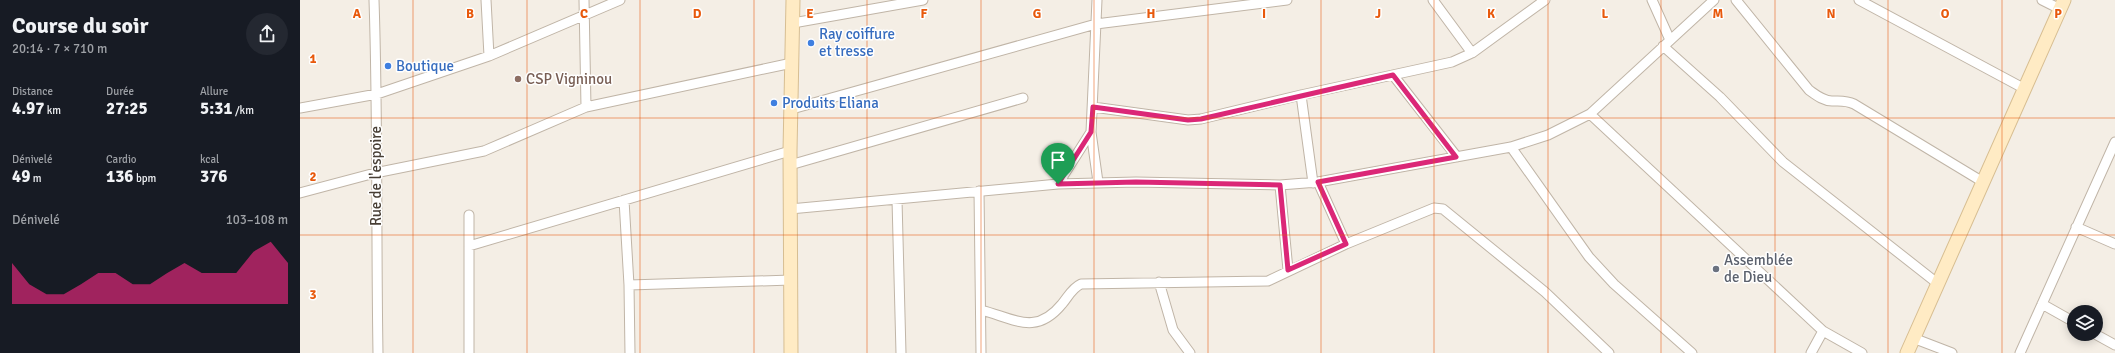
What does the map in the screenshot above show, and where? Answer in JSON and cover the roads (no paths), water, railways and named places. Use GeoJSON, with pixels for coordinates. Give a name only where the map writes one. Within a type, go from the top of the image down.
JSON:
{"type":"FeatureCollection","features":[{"type":"Feature","properties":{"kind":"main road"},"geometry":{"type":"LineString","coordinates":[[791,353],[790,150],[793,0]]}},
{"type":"Feature","properties":{"kind":"main road"},"geometry":{"type":"LineString","coordinates":[[1907,353],[2062,5]]}},
{"type":"Feature","properties":{"kind":"street","name":"Rue de l'espoire"},"geometry":{"type":"LineString","coordinates":[[374,0],[377,94],[375,173],[378,353]]}},
{"type":"Feature","properties":{"kind":"street"},"geometry":{"type":"LineString","coordinates":[[486,0],[489,56]]}},
{"type":"Feature","properties":{"kind":"street"},"geometry":{"type":"LineString","coordinates":[[584,0],[586,107]]}},
{"type":"Feature","properties":{"kind":"street"},"geometry":{"type":"LineString","coordinates":[[300,108],[377,94],[489,56],[584,14],[620,0]]}},
{"type":"Feature","properties":{"kind":"street"},"geometry":{"type":"LineString","coordinates":[[793,23],[902,2],[923,0]]}},
{"type":"Feature","properties":{"kind":"street"},"geometry":{"type":"LineString","coordinates":[[1097,0],[1091,132],[1098,182]]}},
{"type":"Feature","properties":{"kind":"street"},"geometry":{"type":"LineString","coordinates":[[792,109],[1096,24],[1287,0]]}},
{"type":"Feature","properties":{"kind":"street"},"geometry":{"type":"LineString","coordinates":[[1433,0],[1472,53]]}},
{"type":"Feature","properties":{"kind":"street"},"geometry":{"type":"LineString","coordinates":[[1093,107],[1188,120],[1201,119],[1301,95],[1452,62],[1472,53],[1545,0]]}},
{"type":"Feature","properties":{"kind":"street"},"geometry":{"type":"LineString","coordinates":[[1652,0],[1667,43],[1783,162],[1938,283]]}},
{"type":"Feature","properties":{"kind":"street"},"geometry":{"type":"LineString","coordinates":[[790,209],[1058,184],[1098,182],[1280,185],[1316,182],[1511,147],[1548,135],[1590,114],[1714,0]]}},
{"type":"Feature","properties":{"kind":"street"},"geometry":{"type":"LineString","coordinates":[[1736,0],[1809,90],[1821,99],[1831,101],[1847,101],[1854,104],[1983,182]]}},
{"type":"Feature","properties":{"kind":"street"},"geometry":{"type":"LineString","coordinates":[[1859,0],[2025,89]]}},
{"type":"Feature","properties":{"kind":"street"},"geometry":{"type":"LineString","coordinates":[[2042,0],[2062,5]]}},
{"type":"Feature","properties":{"kind":"street"},"geometry":{"type":"LineString","coordinates":[[300,193],[375,173],[484,151],[586,107],[792,63]]}},
{"type":"Feature","properties":{"kind":"street"},"geometry":{"type":"LineString","coordinates":[[1393,75],[1456,157]]}},
{"type":"Feature","properties":{"kind":"street"},"geometry":{"type":"LineString","coordinates":[[1301,95],[1316,182],[1346,244]]}},
{"type":"Feature","properties":{"kind":"street"},"geometry":{"type":"LineString","coordinates":[[790,165],[1023,98]]}},
{"type":"Feature","properties":{"kind":"street"},"geometry":{"type":"LineString","coordinates":[[1590,114],[1823,331],[1862,353]]}},
{"type":"Feature","properties":{"kind":"street"},"geometry":{"type":"LineString","coordinates":[[1058,184],[1091,132]]}},
{"type":"Feature","properties":{"kind":"street"},"geometry":{"type":"LineString","coordinates":[[2020,353],[2115,142]]}},
{"type":"Feature","properties":{"kind":"street"},"geometry":{"type":"LineString","coordinates":[[1511,147],[1589,257],[1614,284],[1692,353]]}},
{"type":"Feature","properties":{"kind":"street"},"geometry":{"type":"LineString","coordinates":[[470,246],[790,150]]}},
{"type":"Feature","properties":{"kind":"street"},"geometry":{"type":"LineString","coordinates":[[1280,185],[1288,270]]}},
{"type":"Feature","properties":{"kind":"street"},"geometry":{"type":"LineString","coordinates":[[979,191],[981,353]]}},
{"type":"Feature","properties":{"kind":"street"},"geometry":{"type":"LineString","coordinates":[[624,200],[629,285],[630,353]]}},
{"type":"Feature","properties":{"kind":"street"},"geometry":{"type":"LineString","coordinates":[[897,200],[901,353]]}},
{"type":"Feature","properties":{"kind":"street"},"geometry":{"type":"LineString","coordinates":[[981,310],[1028,323],[1039,323],[1054,313],[1073,290],[1081,284],[1268,281],[1288,270],[1346,244],[1423,211],[1434,208],[1443,209],[1545,292],[1609,353]]}},
{"type":"Feature","properties":{"kind":"street"},"geometry":{"type":"LineString","coordinates":[[469,215],[469,353]]}},
{"type":"Feature","properties":{"kind":"street"},"geometry":{"type":"LineString","coordinates":[[2076,227],[2115,244]]}},
{"type":"Feature","properties":{"kind":"street"},"geometry":{"type":"LineString","coordinates":[[629,285],[791,280]]}},
{"type":"Feature","properties":{"kind":"street"},"geometry":{"type":"LineString","coordinates":[[1159,282],[1173,330],[1190,353]]}},
{"type":"Feature","properties":{"kind":"street"},"geometry":{"type":"LineString","coordinates":[[2042,304],[2067,318]]}},
{"type":"Feature","properties":{"kind":"street"},"geometry":{"type":"LineString","coordinates":[[1811,353],[1823,331]]}},
{"type":"Feature","properties":{"kind":"street"},"geometry":{"type":"LineString","coordinates":[[1913,338],[1952,353]]}},
{"type":"Feature","properties":{"kind":"street"},"geometry":{"type":"LineString","coordinates":[[2103,338],[2115,345]]}},
{"type":"Feature","properties":{"kind":"place","name":"Ray coiffure et tresse"},"geometry":{"type":"Point","coordinates":[811,43]}},
{"type":"Feature","properties":{"kind":"place","name":"Boutique"},"geometry":{"type":"Point","coordinates":[388,66]}},
{"type":"Feature","properties":{"kind":"place","name":"CSP Vigninou"},"geometry":{"type":"Point","coordinates":[518,79]}},
{"type":"Feature","properties":{"kind":"place","name":"Produits Eliana"},"geometry":{"type":"Point","coordinates":[774,103]}},
{"type":"Feature","properties":{"kind":"place","name":"Assemblée de Dieu"},"geometry":{"type":"Point","coordinates":[1716,269]}}]}
